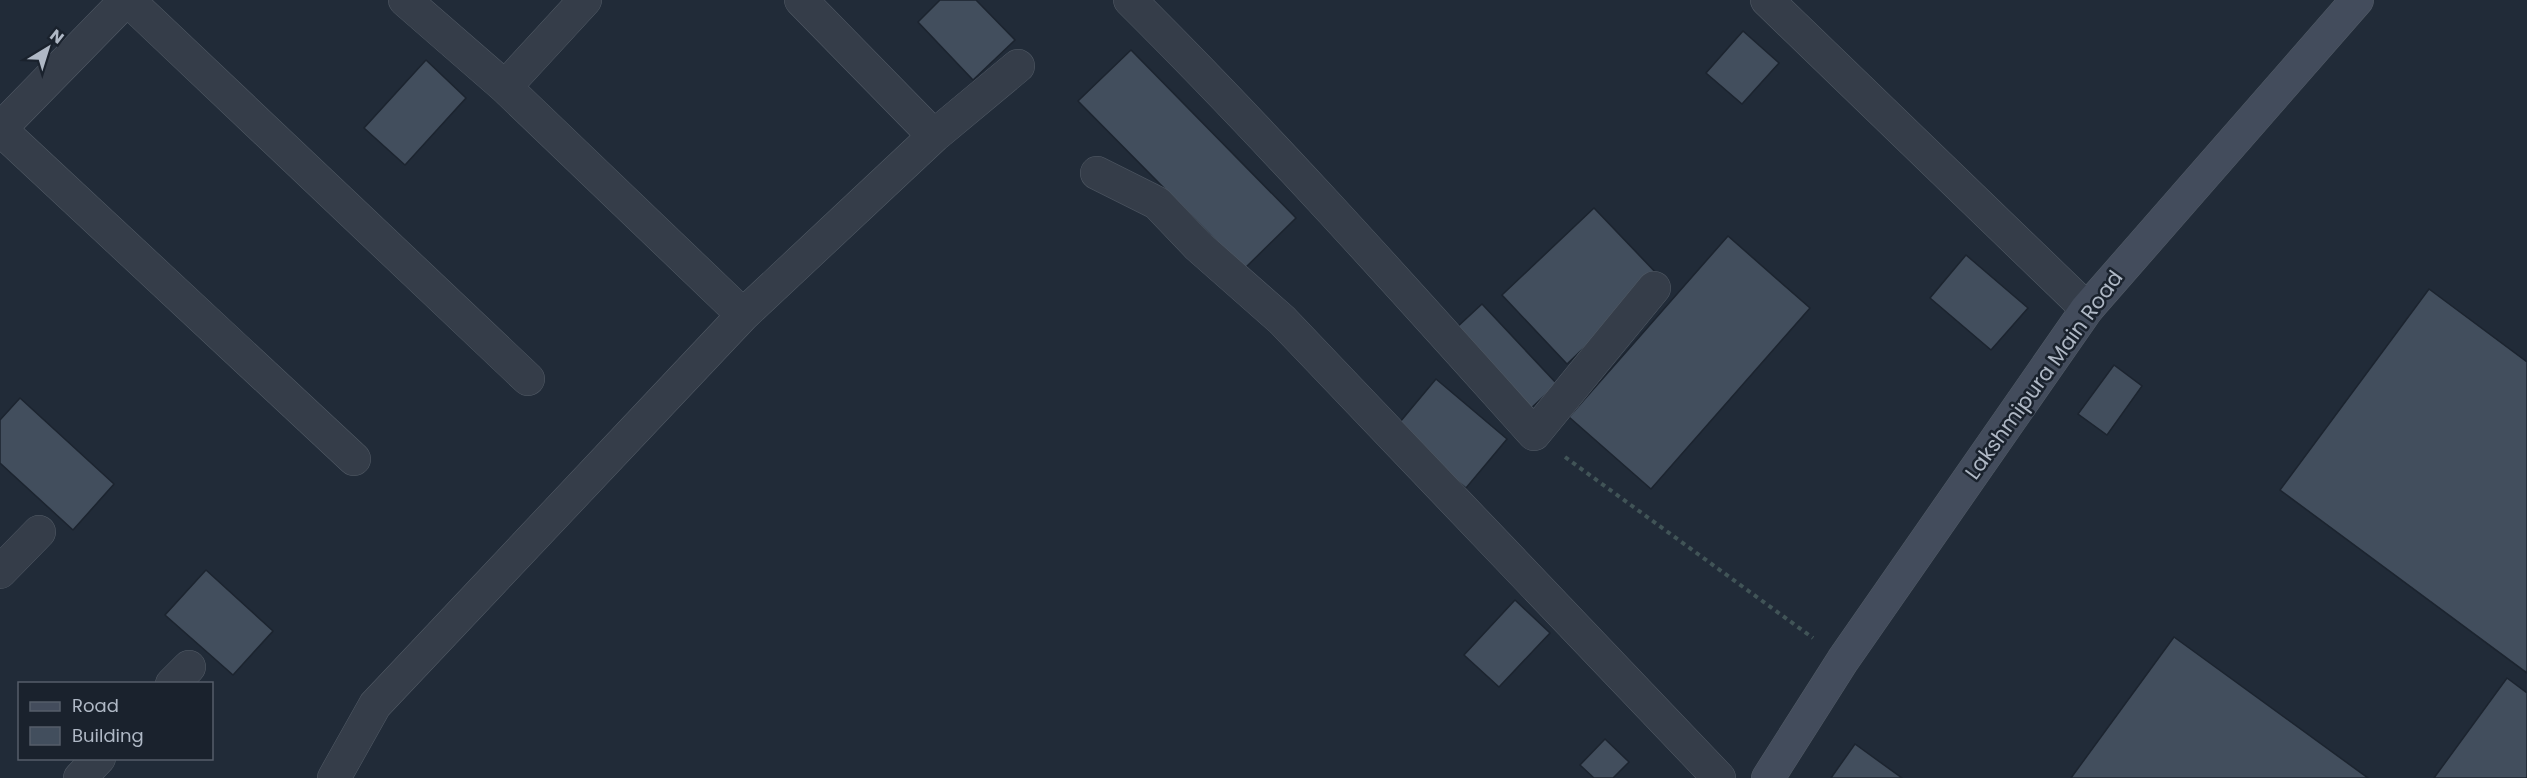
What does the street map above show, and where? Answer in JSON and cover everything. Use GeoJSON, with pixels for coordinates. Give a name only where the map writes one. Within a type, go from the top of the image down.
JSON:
{"type":"FeatureCollection","features":[{"type":"Feature","properties":{"kind":"main road","name":"Lakshmipura Main Road"},"geometry":{"type":"LineString","coordinates":[[1768,778],[1843,660],[2087,309],[2357,0]]}},
{"type":"Feature","properties":{"kind":"street"},"geometry":{"type":"LineString","coordinates":[[354,459],[0,129],[127,0],[528,379]]}},
{"type":"Feature","properties":{"kind":"street"},"geometry":{"type":"LineString","coordinates":[[405,0],[505,87],[744,315]]}},
{"type":"Feature","properties":{"kind":"street"},"geometry":{"type":"LineString","coordinates":[[505,87],[585,0]]}},
{"type":"Feature","properties":{"kind":"street"},"geometry":{"type":"LineString","coordinates":[[801,0],[934,136]]}},
{"type":"Feature","properties":{"kind":"street"},"geometry":{"type":"LineString","coordinates":[[1130,0],[1182,51],[1360,241],[1534,434],[1654,288]]}},
{"type":"Feature","properties":{"kind":"street"},"geometry":{"type":"LineString","coordinates":[[1767,0],[2087,309]]}},
{"type":"Feature","properties":{"kind":"street"},"geometry":{"type":"LineString","coordinates":[[334,778],[375,705],[744,315],[934,136],[1018,66]]}},
{"type":"Feature","properties":{"kind":"street"},"geometry":{"type":"LineString","coordinates":[[1097,173],[1157,203],[1198,246],[1282,320],[1719,778]]}},
{"type":"Feature","properties":{"kind":"street"},"geometry":{"type":"LineString","coordinates":[[0,573],[39,532]]}},
{"type":"Feature","properties":{"kind":"street"},"geometry":{"type":"LineString","coordinates":[[80,778],[98,760]]}},
{"type":"Feature","properties":{"kind":"path"},"geometry":{"type":"LineString","coordinates":[[1534,434],[1843,660]]}},
{"type":"Feature","properties":{"kind":"building"},"geometry":{"type":"Polygon","coordinates":[[[940,0],[976,0],[1015,40],[973,80],[918,22],[940,0]]]}},
{"type":"Feature","properties":{"kind":"building"},"geometry":{"type":"Polygon","coordinates":[[[1743,31],[1779,63],[1742,104],[1706,73],[1743,31]]]}},
{"type":"Feature","properties":{"kind":"building"},"geometry":{"type":"Polygon","coordinates":[[[1131,50],[1296,218],[1244,269],[1078,101],[1131,50]]]}},
{"type":"Feature","properties":{"kind":"building"},"geometry":{"type":"Polygon","coordinates":[[[426,60],[466,98],[405,165],[364,128],[426,60]]]}},
{"type":"Feature","properties":{"kind":"building"},"geometry":{"type":"Polygon","coordinates":[[[1594,208],[1659,276],[1567,364],[1502,295],[1594,208]]]}},
{"type":"Feature","properties":{"kind":"building"},"geometry":{"type":"Polygon","coordinates":[[[1728,236],[1810,308],[1651,489],[1569,417],[1728,236]]]}},
{"type":"Feature","properties":{"kind":"building"},"geometry":{"type":"Polygon","coordinates":[[[1966,255],[2028,308],[1991,350],[1930,298],[1966,255]]]}},
{"type":"Feature","properties":{"kind":"building"},"geometry":{"type":"Polygon","coordinates":[[[2429,289],[2527,362],[2527,673],[2280,490],[2429,289]]]}},
{"type":"Feature","properties":{"kind":"building"},"geometry":{"type":"Polygon","coordinates":[[[1482,304],[1557,384],[1528,411],[1454,330],[1482,304]]]}},
{"type":"Feature","properties":{"kind":"building"},"geometry":{"type":"Polygon","coordinates":[[[2114,365],[2142,386],[2107,435],[2078,414],[2114,365]]]}},
{"type":"Feature","properties":{"kind":"building"},"geometry":{"type":"Polygon","coordinates":[[[1436,379],[1507,439],[1466,488],[1395,428],[1436,379]]]}},
{"type":"Feature","properties":{"kind":"building"},"geometry":{"type":"Polygon","coordinates":[[[20,398],[114,484],[73,530],[0,463],[0,420],[20,398]]]}},
{"type":"Feature","properties":{"kind":"building"},"geometry":{"type":"Polygon","coordinates":[[[206,570],[273,631],[233,675],[165,615],[206,570]]]}},
{"type":"Feature","properties":{"kind":"building"},"geometry":{"type":"Polygon","coordinates":[[[1515,600],[1550,633],[1499,687],[1464,655],[1515,600]]]}},
{"type":"Feature","properties":{"kind":"building"},"geometry":{"type":"Polygon","coordinates":[[[2174,637],[2368,778],[2071,778],[2174,637]]]}},
{"type":"Feature","properties":{"kind":"building"},"geometry":{"type":"Polygon","coordinates":[[[2507,678],[2527,693],[2527,778],[2434,778],[2507,678]]]}},
{"type":"Feature","properties":{"kind":"building"},"geometry":{"type":"Polygon","coordinates":[[[1605,739],[1629,762],[1613,778],[1594,778],[1580,765],[1605,739]]]}},
{"type":"Feature","properties":{"kind":"building"},"geometry":{"type":"Polygon","coordinates":[[[1855,744],[1902,778],[1831,778],[1855,744]]]}}]}
